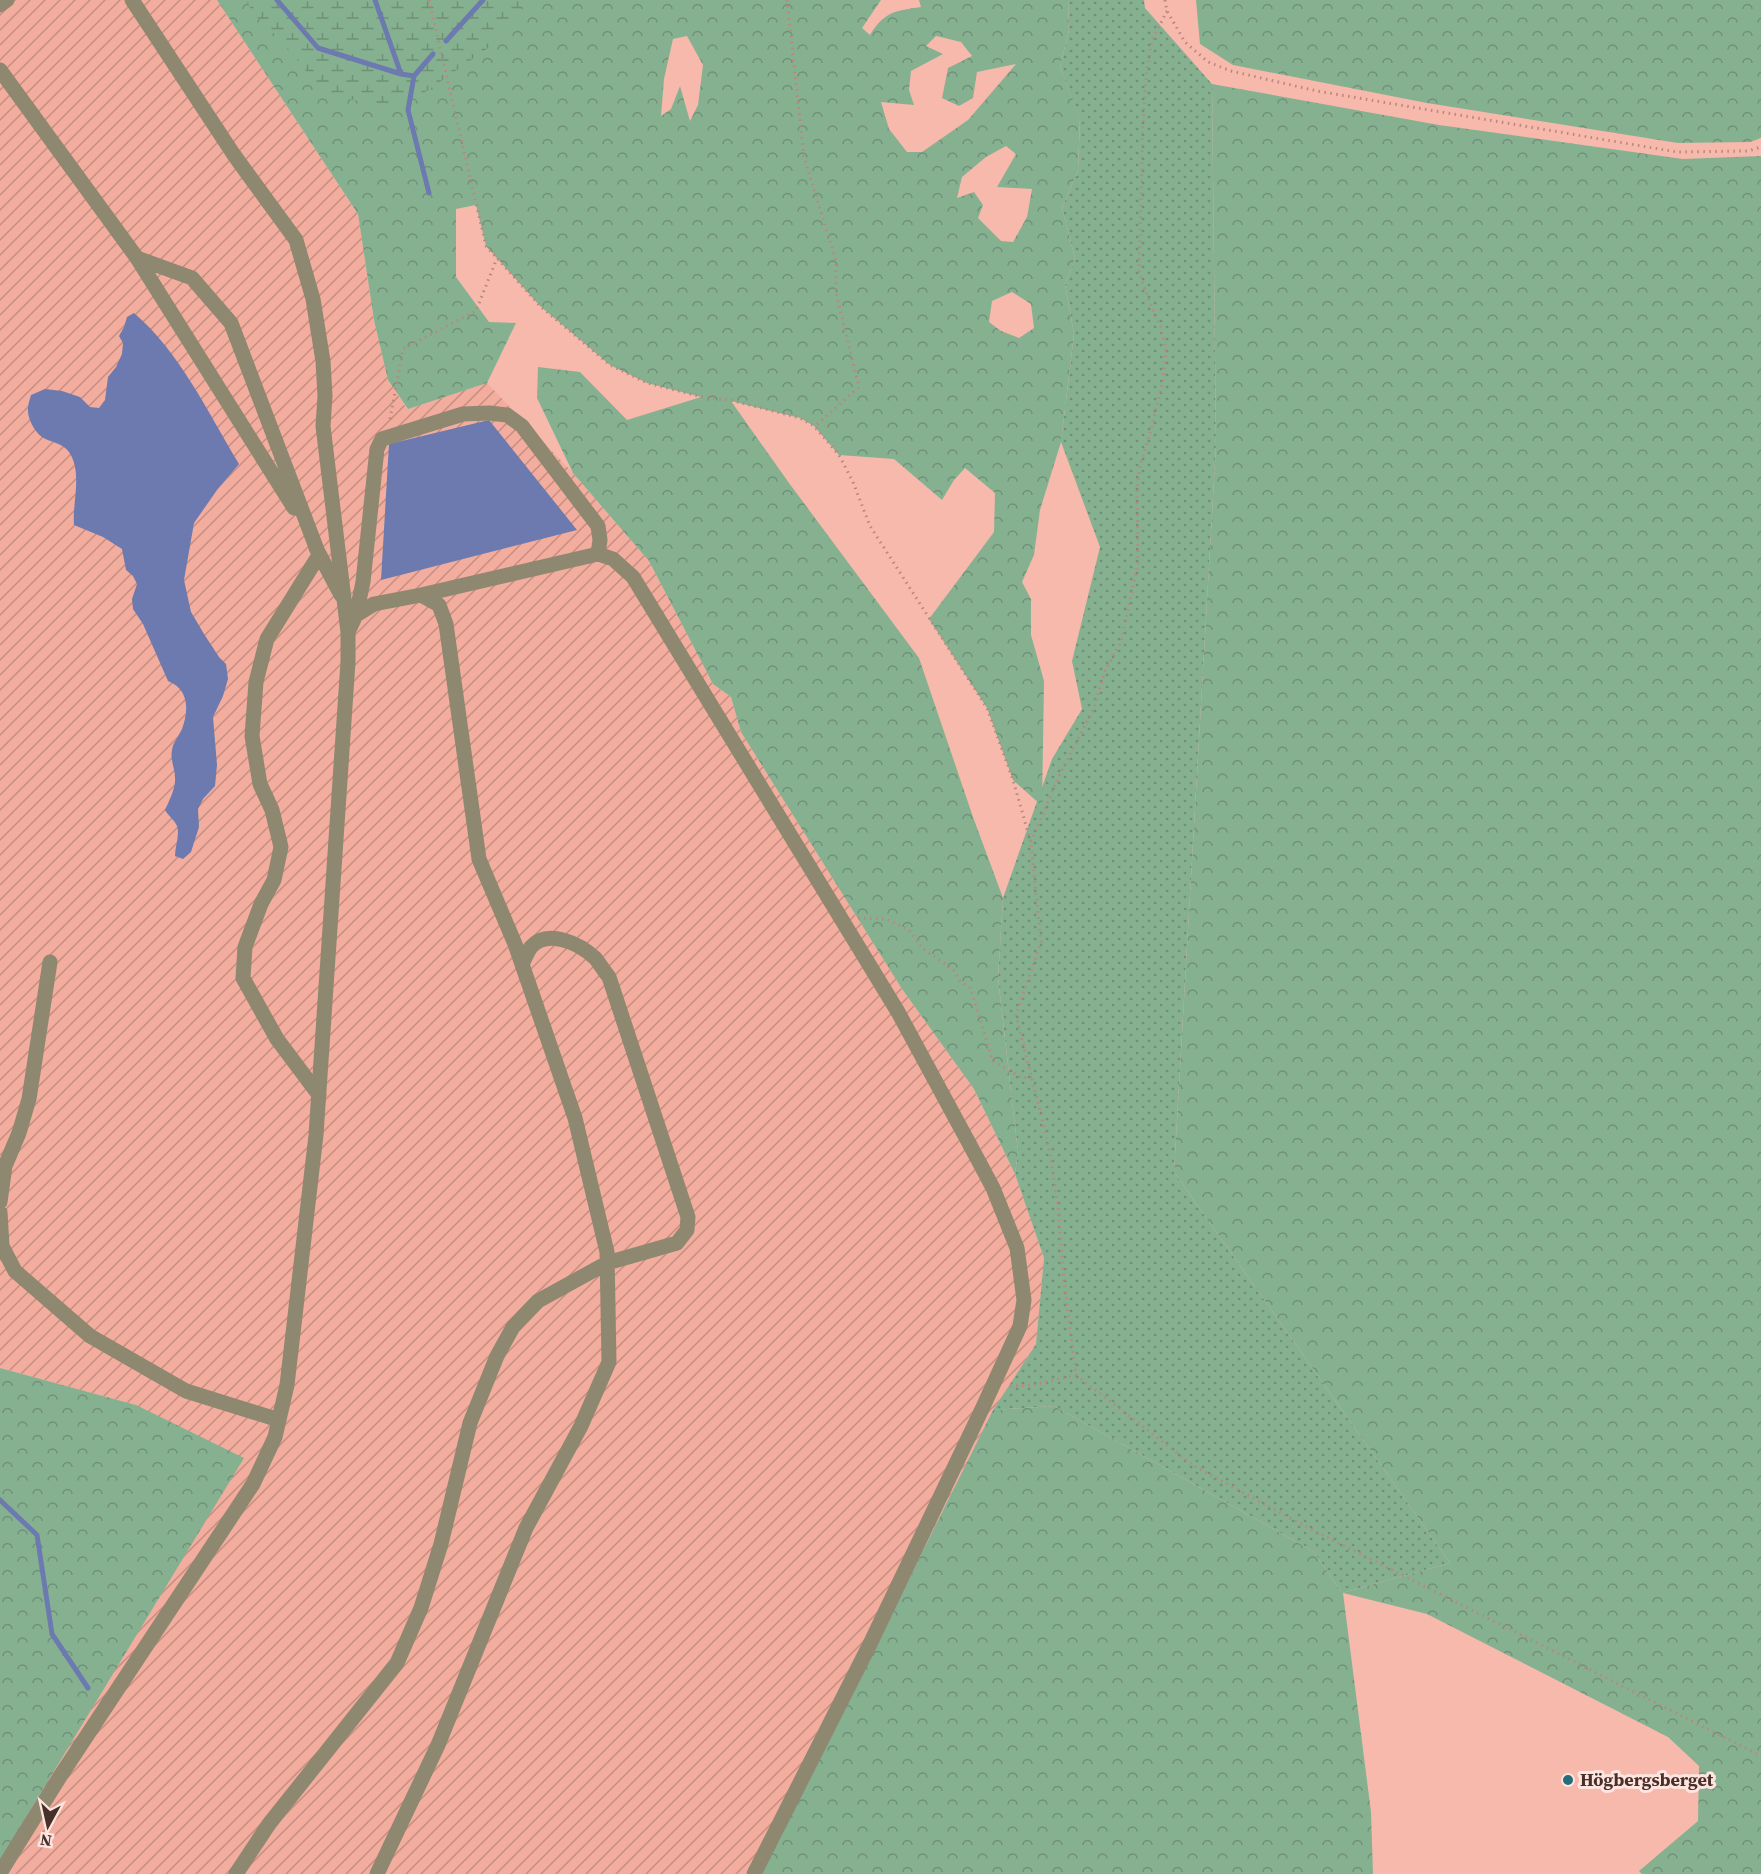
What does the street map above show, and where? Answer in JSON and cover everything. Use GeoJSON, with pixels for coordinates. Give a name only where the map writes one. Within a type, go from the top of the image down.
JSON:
{"type":"FeatureCollection","features":[{"type":"Feature","properties":{"kind":"lane"},"geometry":{"type":"LineString","coordinates":[[0,5],[7,0]]}},
{"type":"Feature","properties":{"kind":"lane"},"geometry":{"type":"LineString","coordinates":[[0,1873],[59,1778],[253,1484],[275,1437],[288,1373],[319,1095],[348,662],[348,632],[323,426],[325,396],[323,361],[313,299],[296,240],[234,155],[132,0]]}},
{"type":"Feature","properties":{"kind":"lane"},"geometry":{"type":"LineString","coordinates":[[0,70],[137,258],[296,511],[345,603]]}},
{"type":"Feature","properties":{"kind":"lane"},"geometry":{"type":"LineString","coordinates":[[137,258],[192,278],[231,323],[319,555]]}},
{"type":"Feature","properties":{"kind":"lane"},"geometry":{"type":"LineString","coordinates":[[348,632],[356,615],[363,582],[378,449],[382,439],[387,437],[463,414],[507,415],[522,426],[598,526],[600,540],[598,554]]}},
{"type":"Feature","properties":{"kind":"lane"},"geometry":{"type":"LineString","coordinates":[[356,615],[374,604],[598,554],[613,559],[633,577],[898,1012],[987,1178],[1017,1248],[1024,1300],[1020,1326],[870,1644],[754,1874]]}},
{"type":"Feature","properties":{"kind":"lane"},"geometry":{"type":"LineString","coordinates":[[319,555],[267,639],[256,682],[252,736],[260,784],[272,810],[281,848],[274,880],[261,904],[245,947],[243,978],[277,1039],[319,1095]]}},
{"type":"Feature","properties":{"kind":"lane"},"geometry":{"type":"LineString","coordinates":[[377,1874],[438,1745],[526,1528],[581,1426],[609,1362],[607,1252],[575,1118],[522,964],[479,859],[446,624],[439,605],[421,595]]}},
{"type":"Feature","properties":{"kind":"lane"},"geometry":{"type":"LineString","coordinates":[[236,1874],[269,1824],[397,1663],[421,1608],[441,1544],[470,1423],[497,1356],[513,1327],[538,1301],[608,1263],[677,1243],[687,1230],[688,1217],[609,977],[595,959],[580,948],[563,940],[547,938],[532,946],[522,964]]}},
{"type":"Feature","properties":{"kind":"lane"},"geometry":{"type":"LineString","coordinates":[[0,1202],[5,1166],[29,1099],[50,962]]}},
{"type":"Feature","properties":{"kind":"lane"},"geometry":{"type":"LineString","coordinates":[[0,1212],[2,1246],[15,1271],[90,1336],[186,1391],[279,1420]]}},
{"type":"Feature","properties":{"kind":"path"},"geometry":{"type":"LineString","coordinates":[[429,0],[486,246],[540,306],[610,365],[647,383],[702,397],[730,400],[800,418],[814,426],[839,455],[853,482],[870,526],[987,708],[1013,780],[1030,843],[1041,942],[1016,1015],[1050,1147],[1076,1375],[1194,1466],[1303,1526],[1761,1756]]}},
{"type":"Feature","properties":{"kind":"path"},"geometry":{"type":"LineString","coordinates":[[787,0],[804,157],[836,261],[836,293],[859,387],[814,426]]}},
{"type":"Feature","properties":{"kind":"path"},"geometry":{"type":"LineString","coordinates":[[1165,0],[1167,11],[1185,42],[1208,62],[1231,71],[1317,91],[1677,152],[1748,151],[1761,147]]}},
{"type":"Feature","properties":{"kind":"path"},"geometry":{"type":"LineString","coordinates":[[1030,843],[1059,776],[1093,710],[1105,671],[1121,642],[1138,563],[1137,488],[1140,466],[1163,380],[1166,351],[1161,327],[1140,272],[1143,123],[1147,67],[1152,40],[1167,11]]}},
{"type":"Feature","properties":{"kind":"path"},"geometry":{"type":"LineString","coordinates":[[387,437],[403,349],[476,311],[497,258]]}},
{"type":"Feature","properties":{"kind":"path"},"geometry":{"type":"LineString","coordinates":[[840,917],[886,919],[909,930],[922,948],[955,971],[960,981],[970,988],[993,1061],[1022,1078],[1032,1077]]}},
{"type":"Feature","properties":{"kind":"path"},"geometry":{"type":"LineString","coordinates":[[992,1387],[1033,1385],[1076,1375]]}},
{"type":"Feature","properties":{"kind":"shaded area"},"geometry":{"type":"Polygon","coordinates":[[[0,0],[217,0],[358,214],[374,320],[388,380],[407,409],[487,383],[573,473],[649,561],[713,684],[731,697],[741,732],[902,989],[974,1089],[1015,1174],[1044,1258],[1036,1344],[993,1410],[762,1874],[0,1874],[0,1860],[136,1405],[0,1368],[0,0]]]}},
{"type":"Feature","properties":{"kind":"green space"},"geometry":{"type":"Polygon","coordinates":[[[217,0],[881,0],[862,28],[870,35],[881,21],[891,14],[921,7],[919,0],[1068,0],[1069,30],[1060,67],[1080,118],[1078,170],[1062,208],[1075,258],[1065,284],[1074,334],[1061,442],[1040,510],[1034,555],[1022,582],[1031,599],[1031,635],[1044,681],[1042,806],[1013,780],[987,708],[929,619],[994,532],[995,493],[965,468],[954,480],[942,500],[894,459],[839,455],[814,426],[800,418],[731,401],[919,658],[1003,898],[998,978],[1018,1152],[1015,1174],[974,1089],[902,989],[741,732],[731,697],[713,684],[649,561],[573,473],[537,398],[538,367],[580,372],[627,420],[701,397],[647,383],[610,365],[540,306],[486,246],[476,205],[456,209],[456,277],[489,322],[516,323],[487,383],[408,409],[388,380],[374,320],[358,214],[217,0]],[[687,36],[673,39],[664,79],[661,116],[671,109],[680,86],[690,121],[698,105],[703,65],[687,36]],[[936,36],[926,46],[943,54],[911,71],[909,90],[914,105],[881,102],[889,129],[907,152],[922,152],[968,120],[1016,64],[977,72],[973,98],[959,106],[942,98],[948,68],[972,56],[961,42],[936,36]],[[1006,146],[986,157],[962,177],[957,198],[974,192],[983,205],[978,218],[1001,241],[1013,242],[1027,217],[1032,189],[997,187],[1016,154],[1006,146]],[[1012,292],[992,301],[989,322],[1001,331],[1019,338],[1034,328],[1031,304],[1012,292]]]}},
{"type":"Feature","properties":{"kind":"green space"},"geometry":{"type":"Polygon","coordinates":[[[246,0],[528,0],[488,48],[421,95],[379,105],[324,94],[284,43],[254,14],[246,0]]]}},
{"type":"Feature","properties":{"kind":"green space"},"geometry":{"type":"Polygon","coordinates":[[[1068,0],[1144,0],[1145,8],[1212,84],[1216,445],[1174,1172],[1450,1563],[1342,1593],[1313,1551],[1054,1406],[993,1410],[1036,1344],[1044,1258],[1015,1174],[1018,1152],[998,978],[1003,898],[1052,759],[1082,709],[1072,661],[1100,547],[1061,442],[1074,334],[1065,284],[1075,258],[1062,208],[1078,170],[1080,119],[1060,67],[1069,30],[1068,0]]]}},
{"type":"Feature","properties":{"kind":"green space"},"geometry":{"type":"Polygon","coordinates":[[[1196,0],[1761,0],[1761,138],[1750,142],[1678,143],[1427,103],[1233,65],[1200,44],[1196,0]]]}},
{"type":"Feature","properties":{"kind":"green space"},"geometry":{"type":"Polygon","coordinates":[[[1212,84],[1439,125],[1683,159],[1761,156],[1761,1874],[1642,1874],[1639,1871],[1698,1821],[1699,1766],[1668,1737],[1427,1614],[1343,1593],[1371,1812],[1373,1874],[762,1874],[993,1410],[1054,1406],[1313,1551],[1342,1593],[1450,1563],[1174,1172],[1216,445],[1212,84]]]}},
{"type":"Feature","properties":{"kind":"green space"},"geometry":{"type":"Polygon","coordinates":[[[0,1368],[136,1405],[244,1458],[0,1860],[0,1368]]]}},
{"type":"Feature","properties":{"kind":"water"},"geometry":{"type":"Polygon","coordinates":[[[134,313],[150,328],[179,364],[239,464],[194,523],[184,580],[191,612],[219,657],[226,664],[228,679],[213,717],[217,765],[215,786],[203,799],[198,809],[199,827],[191,852],[183,859],[175,856],[178,829],[165,810],[175,782],[172,754],[186,715],[184,695],[180,689],[168,681],[143,624],[133,609],[132,599],[137,584],[126,570],[122,549],[103,537],[74,525],[76,478],[69,452],[39,434],[28,412],[31,395],[45,389],[62,391],[80,397],[90,407],[99,408],[105,400],[108,377],[122,354],[123,343],[119,336],[127,317],[134,313]]]}},
{"type":"Feature","properties":{"kind":"water"},"geometry":{"type":"Polygon","coordinates":[[[489,420],[577,530],[381,580],[389,444],[489,420]]]}},
{"type":"Feature","properties":{"kind":"waterway"},"geometry":{"type":"LineString","coordinates":[[277,0],[318,48],[401,74]]}},
{"type":"Feature","properties":{"kind":"waterway"},"geometry":{"type":"LineString","coordinates":[[375,0],[401,74],[414,76],[408,110],[429,193]]}},
{"type":"Feature","properties":{"kind":"waterway"},"geometry":{"type":"LineString","coordinates":[[446,41],[483,0]]}},
{"type":"Feature","properties":{"kind":"waterway"},"geometry":{"type":"LineString","coordinates":[[414,76],[433,54]]}},
{"type":"Feature","properties":{"kind":"waterway"},"geometry":{"type":"LineString","coordinates":[[0,1500],[37,1535],[52,1634],[88,1688]]}},
{"type":"Feature","properties":{"kind":"place","name":"Högbergsberget"},"geometry":{"type":"Point","coordinates":[1568,1780]}}]}
